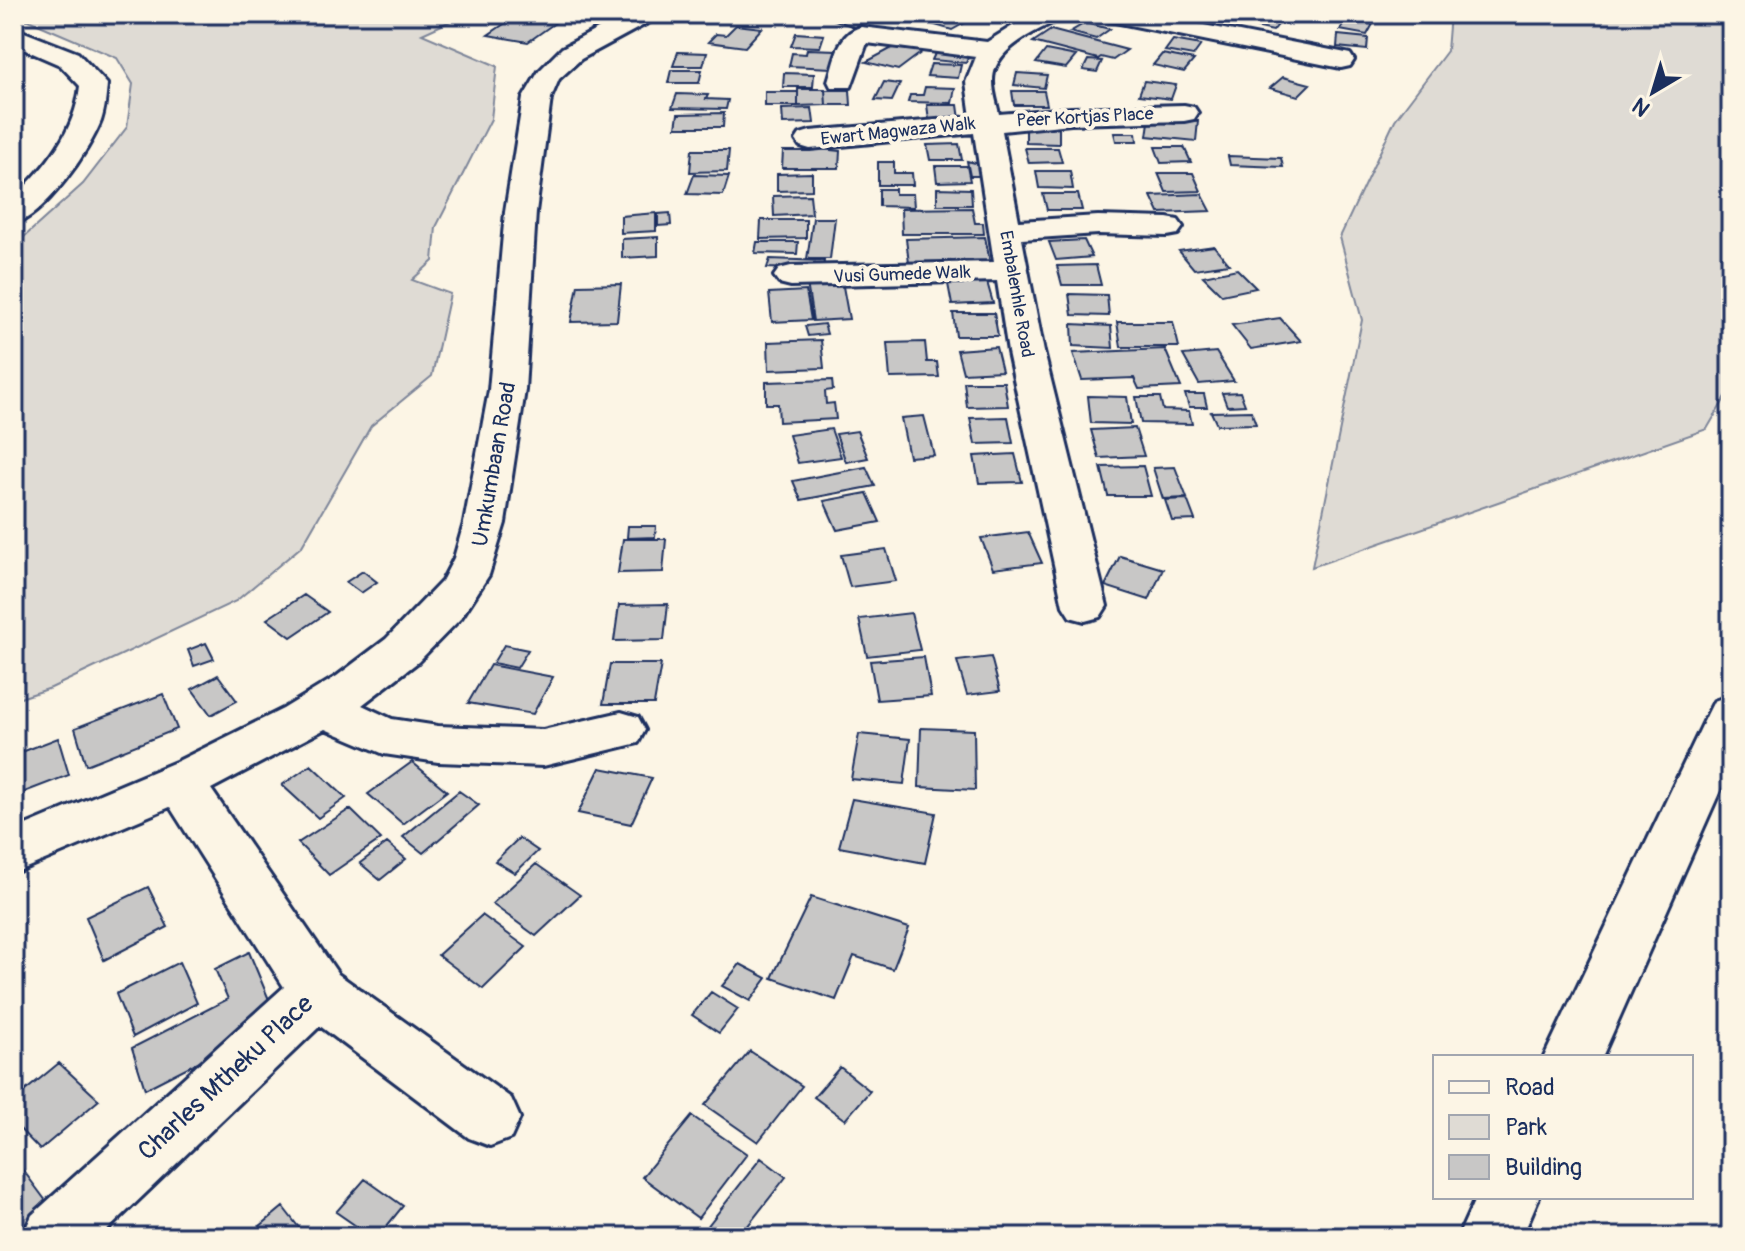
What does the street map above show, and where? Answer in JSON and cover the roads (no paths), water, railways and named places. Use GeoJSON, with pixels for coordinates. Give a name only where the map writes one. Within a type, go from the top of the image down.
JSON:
{"type":"FeatureCollection","features":[{"type":"Feature","properties":{"kind":"main road","name":"Umkumbaan Road"},"geometry":{"type":"LineString","coordinates":[[14,852],[217,765],[274,737],[395,656],[447,605],[480,549],[510,369],[523,189],[539,90],[556,66],[581,48],[646,14]]}},
{"type":"Feature","properties":{"kind":"main road"},"geometry":{"type":"LineString","coordinates":[[841,81],[854,41],[861,35],[994,51],[1023,28],[1051,14]]}},
{"type":"Feature","properties":{"kind":"main road"},"geometry":{"type":"LineString","coordinates":[[1110,14],[1341,60]]}},
{"type":"Feature","properties":{"kind":"main road"},"geometry":{"type":"LineString","coordinates":[[14,36],[69,59],[94,84],[94,106],[74,145],[14,215]]}},
{"type":"Feature","properties":{"kind":"main road","name":"Embalenhle Road"},"geometry":{"type":"LineString","coordinates":[[994,51],[980,69],[982,113],[1026,352],[1085,606]]}},
{"type":"Feature","properties":{"kind":"main road","name":"Peer Kortjas Place"},"geometry":{"type":"LineString","coordinates":[[986,122],[1184,113]]}},
{"type":"Feature","properties":{"kind":"main road","name":"Ewart Magwaza Walk"},"geometry":{"type":"LineString","coordinates":[[810,140],[986,122]]}},
{"type":"Feature","properties":{"kind":"main road"},"geometry":{"type":"LineString","coordinates":[[1006,231],[1098,225],[1167,227]]}},
{"type":"Feature","properties":{"kind":"main road","name":"Vusi Gumede Walk"},"geometry":{"type":"LineString","coordinates":[[791,276],[1012,271]]}},
{"type":"Feature","properties":{"kind":"main road"},"geometry":{"type":"LineString","coordinates":[[322,707],[384,736],[438,744],[543,748],[621,730]]}},
{"type":"Feature","properties":{"kind":"main road"},"geometry":{"type":"LineString","coordinates":[[1574,1055],[1731,713]]}},
{"type":"Feature","properties":{"kind":"main road","name":"Charles Mtheku Place"},"geometry":{"type":"LineString","coordinates":[[54,1237],[318,992],[178,780]]}},
{"type":"Feature","properties":{"kind":"main road"},"geometry":{"type":"LineString","coordinates":[[318,992],[490,1118]]}},
{"type":"Feature","properties":{"kind":"main road"},"geometry":{"type":"LineString","coordinates":[[1490,1237],[1507,1199]]}}]}
